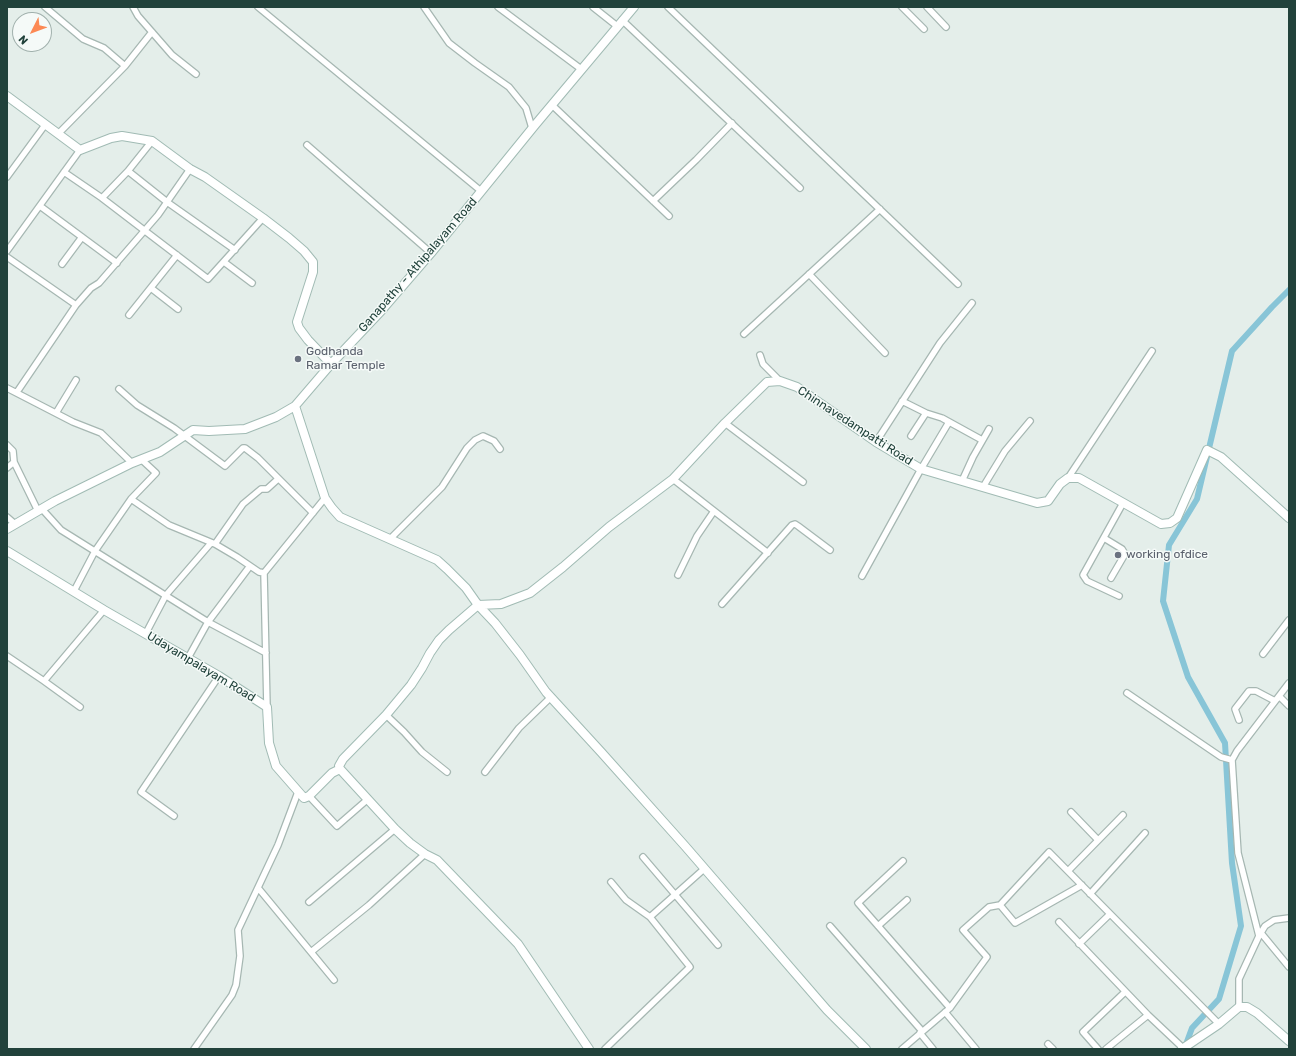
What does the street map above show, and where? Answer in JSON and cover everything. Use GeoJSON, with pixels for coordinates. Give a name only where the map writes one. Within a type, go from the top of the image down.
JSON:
{"type":"FeatureCollection","features":[{"type":"Feature","properties":{"kind":"street"},"geometry":{"type":"LineString","coordinates":[[46,7],[83,39],[104,48],[125,66]]}},
{"type":"Feature","properties":{"kind":"street"},"geometry":{"type":"LineString","coordinates":[[133,7],[138,16],[172,55],[196,74]]}},
{"type":"Feature","properties":{"kind":"street"},"geometry":{"type":"LineString","coordinates":[[258,7],[481,191]]}},
{"type":"Feature","properties":{"kind":"street"},"geometry":{"type":"LineString","coordinates":[[424,7],[449,43],[475,64],[509,87],[526,108],[532,128]]}},
{"type":"Feature","properties":{"kind":"street"},"geometry":{"type":"LineString","coordinates":[[498,7],[581,69]]}},
{"type":"Feature","properties":{"kind":"street"},"geometry":{"type":"LineString","coordinates":[[594,7],[620,23],[732,123],[800,188]]}},
{"type":"Feature","properties":{"kind":"street","name":"Ganapathy - Athipalayam Road"},"geometry":{"type":"LineString","coordinates":[[7,529],[55,500],[160,452],[193,430],[209,431],[245,429],[276,417],[294,406],[331,364],[382,311],[532,128],[634,7]]}},
{"type":"Feature","properties":{"kind":"street"},"geometry":{"type":"LineString","coordinates":[[668,7],[958,284]]}},
{"type":"Feature","properties":{"kind":"street"},"geometry":{"type":"LineString","coordinates":[[902,7],[924,29]]}},
{"type":"Feature","properties":{"kind":"street"},"geometry":{"type":"LineString","coordinates":[[927,7],[946,27]]}},
{"type":"Feature","properties":{"kind":"street"},"geometry":{"type":"LineString","coordinates":[[58,134],[125,66],[152,32]]}},
{"type":"Feature","properties":{"kind":"street"},"geometry":{"type":"LineString","coordinates":[[8,100],[80,150]]}},
{"type":"Feature","properties":{"kind":"street"},"geometry":{"type":"LineString","coordinates":[[552,104],[669,216]]}},
{"type":"Feature","properties":{"kind":"street"},"geometry":{"type":"LineString","coordinates":[[653,201],[732,123]]}},
{"type":"Feature","properties":{"kind":"street"},"geometry":{"type":"LineString","coordinates":[[7,177],[45,125]]}},
{"type":"Feature","properties":{"kind":"street"},"geometry":{"type":"LineString","coordinates":[[7,251],[80,150],[111,138],[122,136],[152,141],[190,169],[263,218],[304,250],[313,262],[313,272],[297,322],[299,328],[308,340],[331,364]]}},
{"type":"Feature","properties":{"kind":"street"},"geometry":{"type":"LineString","coordinates":[[102,198],[128,171],[152,141]]}},
{"type":"Feature","properties":{"kind":"street"},"geometry":{"type":"LineString","coordinates":[[307,145],[431,253]]}},
{"type":"Feature","properties":{"kind":"street"},"geometry":{"type":"LineString","coordinates":[[17,392],[76,305],[91,288],[99,283],[158,214],[190,169]]}},
{"type":"Feature","properties":{"kind":"street"},"geometry":{"type":"LineString","coordinates":[[128,171],[167,202],[235,250]]}},
{"type":"Feature","properties":{"kind":"street"},"geometry":{"type":"LineString","coordinates":[[64,172],[102,198],[208,279],[263,218]]}},
{"type":"Feature","properties":{"kind":"street"},"geometry":{"type":"LineString","coordinates":[[40,206],[116,263]]}},
{"type":"Feature","properties":{"kind":"street"},"geometry":{"type":"LineString","coordinates":[[744,334],[880,209]]}},
{"type":"Feature","properties":{"kind":"street"},"geometry":{"type":"LineString","coordinates":[[62,264],[82,237]]}},
{"type":"Feature","properties":{"kind":"street"},"geometry":{"type":"LineString","coordinates":[[129,315],[177,255]]}},
{"type":"Feature","properties":{"kind":"street"},"geometry":{"type":"LineString","coordinates":[[7,257],[76,305]]}},
{"type":"Feature","properties":{"kind":"street"},"geometry":{"type":"LineString","coordinates":[[224,262],[252,283]]}},
{"type":"Feature","properties":{"kind":"street"},"geometry":{"type":"LineString","coordinates":[[809,274],[885,353]]}},
{"type":"Feature","properties":{"kind":"street"},"geometry":{"type":"LineString","coordinates":[[151,288],[178,309]]}},
{"type":"Feature","properties":{"kind":"street"},"geometry":{"type":"LineString","coordinates":[[876,442],[940,344],[972,303]]}},
{"type":"Feature","properties":{"kind":"street"},"geometry":{"type":"LineString","coordinates":[[1068,478],[1152,351]]}},
{"type":"Feature","properties":{"kind":"street"},"geometry":{"type":"LineString","coordinates":[[760,355],[763,364],[780,381]]}},
{"type":"Feature","properties":{"kind":"street"},"geometry":{"type":"LineString","coordinates":[[56,413],[76,380]]}},
{"type":"Feature","properties":{"kind":"street"},"geometry":{"type":"LineString","coordinates":[[589,1049],[518,944],[437,860],[425,854],[410,843],[395,829],[340,769],[339,766],[343,759],[386,715],[412,685],[430,653],[439,640],[449,630],[478,605],[501,604],[530,593],[563,567],[609,527],[673,479],[725,423],[767,382],[780,381]]}},
{"type":"Feature","properties":{"kind":"street","name":"Chinnavedampatti Road"},"geometry":{"type":"LineString","coordinates":[[780,381],[797,387],[876,442],[921,469],[1037,503],[1048,501],[1060,484],[1068,478]]}},
{"type":"Feature","properties":{"kind":"street"},"geometry":{"type":"LineString","coordinates":[[7,388],[73,422],[101,433],[132,464]]}},
{"type":"Feature","properties":{"kind":"street"},"geometry":{"type":"LineString","coordinates":[[119,389],[137,405],[185,436],[224,466],[243,448],[245,448],[258,458],[313,513]]}},
{"type":"Feature","properties":{"kind":"street"},"geometry":{"type":"LineString","coordinates":[[902,401],[949,422],[982,440]]}},
{"type":"Feature","properties":{"kind":"street"},"geometry":{"type":"LineString","coordinates":[[294,406],[325,498],[340,517],[437,560],[447,568],[466,588],[478,605],[504,634],[551,697],[827,1010],[866,1049]]}},
{"type":"Feature","properties":{"kind":"street"},"geometry":{"type":"LineString","coordinates":[[911,436],[926,413]]}},
{"type":"Feature","properties":{"kind":"street"},"geometry":{"type":"LineString","coordinates":[[983,487],[1005,451],[1030,421]]}},
{"type":"Feature","properties":{"kind":"street"},"geometry":{"type":"LineString","coordinates":[[862,576],[921,469],[949,422]]}},
{"type":"Feature","properties":{"kind":"street"},"geometry":{"type":"LineString","coordinates":[[725,423],[802,482]]}},
{"type":"Feature","properties":{"kind":"street"},"geometry":{"type":"LineString","coordinates":[[962,481],[989,429]]}},
{"type":"Feature","properties":{"kind":"street"},"geometry":{"type":"LineString","coordinates":[[390,539],[442,487],[467,448],[475,440],[483,436],[494,441],[500,449]]}},
{"type":"Feature","properties":{"kind":"street"},"geometry":{"type":"LineString","coordinates":[[7,445],[13,451],[14,462],[40,510],[61,530],[166,594],[208,622],[266,653]]}},
{"type":"Feature","properties":{"kind":"street"},"geometry":{"type":"LineString","coordinates":[[1068,478],[1079,478],[1161,524],[1170,523],[1176,518],[1207,450],[1221,457],[1289,518]]}},
{"type":"Feature","properties":{"kind":"street"},"geometry":{"type":"LineString","coordinates":[[74,591],[95,551],[131,499],[156,473],[142,460]]}},
{"type":"Feature","properties":{"kind":"street"},"geometry":{"type":"LineString","coordinates":[[7,468],[14,462]]}},
{"type":"Feature","properties":{"kind":"street"},"geometry":{"type":"LineString","coordinates":[[146,633],[166,594],[213,544],[243,504],[261,489],[267,489],[278,479]]}},
{"type":"Feature","properties":{"kind":"street"},"geometry":{"type":"LineString","coordinates":[[673,479],[768,553]]}},
{"type":"Feature","properties":{"kind":"street"},"geometry":{"type":"LineString","coordinates":[[267,706],[264,573],[325,498]]}},
{"type":"Feature","properties":{"kind":"street"},"geometry":{"type":"LineString","coordinates":[[131,499],[170,525],[213,544],[237,557],[259,572],[264,573]]}},
{"type":"Feature","properties":{"kind":"street"},"geometry":{"type":"LineString","coordinates":[[1119,596],[1087,581],[1083,575],[1124,503]]}},
{"type":"Feature","properties":{"kind":"street"},"geometry":{"type":"LineString","coordinates":[[678,575],[697,536],[714,511]]}},
{"type":"Feature","properties":{"kind":"street"},"geometry":{"type":"LineString","coordinates":[[7,517],[15,524]]}},
{"type":"Feature","properties":{"kind":"street"},"geometry":{"type":"LineString","coordinates":[[722,604],[795,524],[830,550]]}},
{"type":"Feature","properties":{"kind":"street"},"geometry":{"type":"LineString","coordinates":[[1104,538],[1122,549],[1125,554],[1111,578]]}},
{"type":"Feature","properties":{"kind":"street","name":"Udayampalayam Road"},"geometry":{"type":"LineString","coordinates":[[7,551],[267,706],[269,743],[276,766],[304,798],[309,796]]}},
{"type":"Feature","properties":{"kind":"street"},"geometry":{"type":"LineString","coordinates":[[188,658],[208,622],[250,566]]}},
{"type":"Feature","properties":{"kind":"street"},"geometry":{"type":"LineString","coordinates":[[44,681],[104,610]]}},
{"type":"Feature","properties":{"kind":"street"},"geometry":{"type":"LineString","coordinates":[[1263,654],[1289,620]]}},
{"type":"Feature","properties":{"kind":"street"},"geometry":{"type":"LineString","coordinates":[[7,656],[80,707]]}},
{"type":"Feature","properties":{"kind":"street"},"geometry":{"type":"LineString","coordinates":[[174,816],[141,792],[219,676]]}},
{"type":"Feature","properties":{"kind":"street"},"geometry":{"type":"LineString","coordinates":[[1289,683],[1236,751],[1231,760],[1238,853],[1260,935],[1289,967]]}},
{"type":"Feature","properties":{"kind":"street"},"geometry":{"type":"LineString","coordinates":[[1239,720],[1234,709],[1249,691],[1253,690],[1277,698],[1289,706]]}},
{"type":"Feature","properties":{"kind":"street"},"geometry":{"type":"LineString","coordinates":[[1127,693],[1221,757],[1231,760]]}},
{"type":"Feature","properties":{"kind":"street"},"geometry":{"type":"LineString","coordinates":[[484,772],[519,728],[551,697]]}},
{"type":"Feature","properties":{"kind":"street"},"geometry":{"type":"LineString","coordinates":[[386,715],[422,752],[446,772]]}},
{"type":"Feature","properties":{"kind":"street"},"geometry":{"type":"LineString","coordinates":[[340,769],[332,773],[309,796],[337,826],[368,799]]}},
{"type":"Feature","properties":{"kind":"street"},"geometry":{"type":"LineString","coordinates":[[194,1049],[232,995],[236,985],[240,956],[238,930],[278,845],[298,792]]}},
{"type":"Feature","properties":{"kind":"street"},"geometry":{"type":"LineString","coordinates":[[1071,812],[1098,840]]}},
{"type":"Feature","properties":{"kind":"street"},"geometry":{"type":"LineString","coordinates":[[1068,871],[1123,815]]}},
{"type":"Feature","properties":{"kind":"street"},"geometry":{"type":"LineString","coordinates":[[309,902],[395,829]]}},
{"type":"Feature","properties":{"kind":"street"},"geometry":{"type":"LineString","coordinates":[[1090,894],[1145,833]]}},
{"type":"Feature","properties":{"kind":"street"},"geometry":{"type":"LineString","coordinates":[[902,1049],[947,1010],[987,957],[963,930],[989,908],[1000,905],[1049,852],[1217,1023]]}},
{"type":"Feature","properties":{"kind":"street"},"geometry":{"type":"LineString","coordinates":[[311,952],[369,904],[425,854]]}},
{"type":"Feature","properties":{"kind":"street"},"geometry":{"type":"LineString","coordinates":[[643,857],[718,945]]}},
{"type":"Feature","properties":{"kind":"street"},"geometry":{"type":"LineString","coordinates":[[903,861],[858,903],[947,1010],[976,1049]]}},
{"type":"Feature","properties":{"kind":"street"},"geometry":{"type":"LineString","coordinates":[[650,917],[704,869]]}},
{"type":"Feature","properties":{"kind":"street"},"geometry":{"type":"LineString","coordinates":[[605,1049],[690,968],[650,917],[626,900],[611,882]]}},
{"type":"Feature","properties":{"kind":"street"},"geometry":{"type":"LineString","coordinates":[[1000,905],[1015,923],[1082,885]]}},
{"type":"Feature","properties":{"kind":"street"},"geometry":{"type":"LineString","coordinates":[[259,888],[334,980]]}},
{"type":"Feature","properties":{"kind":"street"},"geometry":{"type":"LineString","coordinates":[[878,926],[907,900]]}},
{"type":"Feature","properties":{"kind":"street"},"geometry":{"type":"LineString","coordinates":[[1079,944],[1110,914]]}},
{"type":"Feature","properties":{"kind":"street"},"geometry":{"type":"LineString","coordinates":[[1238,1007],[1239,978],[1265,926],[1274,920],[1289,918]]}},
{"type":"Feature","properties":{"kind":"street"},"geometry":{"type":"LineString","coordinates":[[1059,922],[1125,992],[1183,1048],[1238,1007],[1247,1007],[1258,1013],[1289,1041]]}},
{"type":"Feature","properties":{"kind":"street"},"geometry":{"type":"LineString","coordinates":[[830,926],[921,1032],[933,1049]]}},
{"type":"Feature","properties":{"kind":"street"},"geometry":{"type":"LineString","coordinates":[[1098,1049],[1083,1032],[1125,992]]}},
{"type":"Feature","properties":{"kind":"street"},"geometry":{"type":"LineString","coordinates":[[1106,1049],[1148,1015]]}},
{"type":"Feature","properties":{"kind":"street"},"geometry":{"type":"LineString","coordinates":[[1048,1044],[1053,1049]]}},
{"type":"Feature","properties":{"kind":"waterway"},"geometry":{"type":"LineString","coordinates":[[1185,1047],[1192,1028],[1219,999],[1241,926],[1232,863],[1225,743],[1188,677],[1163,601],[1169,545],[1197,499],[1232,351],[1289,290]]}},
{"type":"Feature","properties":{"kind":"place","name":"Godhanda Ramar Temple"},"geometry":{"type":"Point","coordinates":[298,359]}},
{"type":"Feature","properties":{"kind":"place","name":"working ofdice"},"geometry":{"type":"Point","coordinates":[1118,555]}}]}
